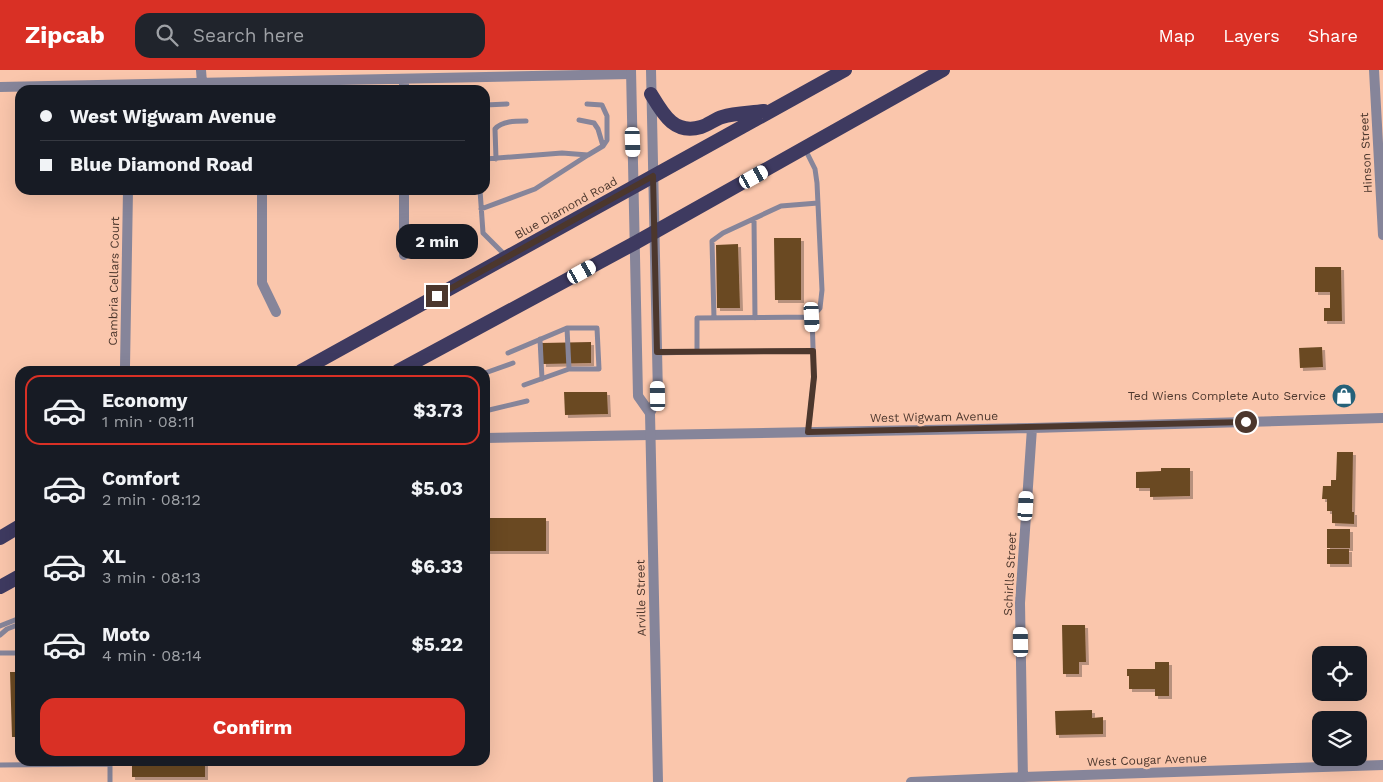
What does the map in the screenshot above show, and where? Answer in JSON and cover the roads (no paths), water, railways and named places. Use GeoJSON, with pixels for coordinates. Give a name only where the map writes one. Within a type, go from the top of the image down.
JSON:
{"type":"FeatureCollection","features":[{"type":"Feature","properties":{"kind":"highway","name":"Blue Diamond Road"},"geometry":{"type":"LineString","coordinates":[[310,366],[846,70]]}},
{"type":"Feature","properties":{"kind":"highway"},"geometry":{"type":"LineString","coordinates":[[407,366],[635,243],[943,70]]}},
{"type":"Feature","properties":{"kind":"highway"},"geometry":{"type":"LineString","coordinates":[[651,94],[668,119],[679,126],[691,129],[703,126],[722,117],[775,109]]}},
{"type":"Feature","properties":{"kind":"highway"},"geometry":{"type":"LineString","coordinates":[[0,538],[15,529]]}},
{"type":"Feature","properties":{"kind":"highway"},"geometry":{"type":"LineString","coordinates":[[0,587],[15,579]]}},
{"type":"Feature","properties":{"kind":"street"},"geometry":{"type":"LineString","coordinates":[[201,70],[202,83]]}},
{"type":"Feature","properties":{"kind":"street","name":"Arville Street"},"geometry":{"type":"LineString","coordinates":[[651,70],[658,396],[650,413],[650,435],[658,782]]}},
{"type":"Feature","properties":{"kind":"street","name":"Hinson Street"},"geometry":{"type":"LineString","coordinates":[[1374,70],[1383,235]]}},
{"type":"Feature","properties":{"kind":"street"},"geometry":{"type":"LineString","coordinates":[[280,85],[404,78],[631,72]]}},
{"type":"Feature","properties":{"kind":"street","name":"Arville Street"},"geometry":{"type":"LineString","coordinates":[[631,72],[638,396],[650,413]]}},
{"type":"Feature","properties":{"kind":"street"},"geometry":{"type":"LineString","coordinates":[[404,78],[404,85]]}},
{"type":"Feature","properties":{"kind":"street"},"geometry":{"type":"LineString","coordinates":[[166,85],[202,83],[242,85]]}},
{"type":"Feature","properties":{"kind":"street"},"geometry":{"type":"LineString","coordinates":[[0,87],[15,87]]}},
{"type":"Feature","properties":{"kind":"street","name":"Cambria Cellars Court"},"geometry":{"type":"LineString","coordinates":[[125,366],[128,195]]}},
{"type":"Feature","properties":{"kind":"street"},"geometry":{"type":"LineString","coordinates":[[262,195],[262,283],[276,312]]}},
{"type":"Feature","properties":{"kind":"street"},"geometry":{"type":"LineString","coordinates":[[404,195],[404,255]]}},
{"type":"Feature","properties":{"kind":"street","name":"West Wigwam Avenue"},"geometry":{"type":"LineString","coordinates":[[490,438],[1032,428],[1383,418]]}},
{"type":"Feature","properties":{"kind":"street","name":"Schirlls Street"},"geometry":{"type":"LineString","coordinates":[[1023,779],[1020,603],[1032,428]]}},
{"type":"Feature","properties":{"kind":"street","name":"West Cougar Avenue"},"geometry":{"type":"LineString","coordinates":[[911,782],[1383,765]]}},
{"type":"Feature","properties":{"kind":"lane"},"geometry":{"type":"LineString","coordinates":[[490,105],[507,104]]}},
{"type":"Feature","properties":{"kind":"lane"},"geometry":{"type":"LineString","coordinates":[[481,209],[535,189],[603,146],[607,140],[607,116],[602,105],[587,104]]}},
{"type":"Feature","properties":{"kind":"lane"},"geometry":{"type":"LineString","coordinates":[[579,120],[594,123],[598,129],[603,146]]}},
{"type":"Feature","properties":{"kind":"lane"},"geometry":{"type":"LineString","coordinates":[[496,159],[495,129],[507,123],[526,121]]}},
{"type":"Feature","properties":{"kind":"lane"},"geometry":{"type":"LineString","coordinates":[[805,148],[815,169],[818,183],[822,290],[820,308],[812,317],[814,377],[808,432]]}},
{"type":"Feature","properties":{"kind":"lane"},"geometry":{"type":"LineString","coordinates":[[490,159],[562,154],[588,155]]}},
{"type":"Feature","properties":{"kind":"lane"},"geometry":{"type":"LineString","coordinates":[[480,195],[483,233],[507,257]]}},
{"type":"Feature","properties":{"kind":"lane"},"geometry":{"type":"LineString","coordinates":[[714,318],[712,241],[723,233],[781,206],[818,203]]}},
{"type":"Feature","properties":{"kind":"lane"},"geometry":{"type":"LineString","coordinates":[[754,219],[755,318]]}},
{"type":"Feature","properties":{"kind":"lane"},"geometry":{"type":"LineString","coordinates":[[697,352],[697,318],[812,317]]}},
{"type":"Feature","properties":{"kind":"lane"},"geometry":{"type":"LineString","coordinates":[[567,328],[569,369]]}},
{"type":"Feature","properties":{"kind":"lane"},"geometry":{"type":"LineString","coordinates":[[508,352],[567,328],[598,328],[599,369],[569,369],[524,385]]}},
{"type":"Feature","properties":{"kind":"lane"},"geometry":{"type":"LineString","coordinates":[[540,339],[542,379]]}},
{"type":"Feature","properties":{"kind":"lane"},"geometry":{"type":"LineString","coordinates":[[657,352],[813,351]]}},
{"type":"Feature","properties":{"kind":"lane"},"geometry":{"type":"LineString","coordinates":[[490,371],[513,363]]}},
{"type":"Feature","properties":{"kind":"lane"},"geometry":{"type":"LineString","coordinates":[[490,410],[528,401]]}},
{"type":"Feature","properties":{"kind":"lane"},"geometry":{"type":"LineString","coordinates":[[0,626],[15,620]]}},
{"type":"Feature","properties":{"kind":"lane"},"geometry":{"type":"LineString","coordinates":[[0,635],[7,629],[15,626]]}},
{"type":"Feature","properties":{"kind":"lane"},"geometry":{"type":"LineString","coordinates":[[0,654],[15,653]]}},
{"type":"Feature","properties":{"kind":"lane"},"geometry":{"type":"LineString","coordinates":[[0,765],[15,765]]}},
{"type":"Feature","properties":{"kind":"lane"},"geometry":{"type":"LineString","coordinates":[[110,766],[110,782]]}},
{"type":"Feature","properties":{"kind":"place","name":"Ted Wiens Complete Auto Service"},"geometry":{"type":"Point","coordinates":[1344,396]}}]}
